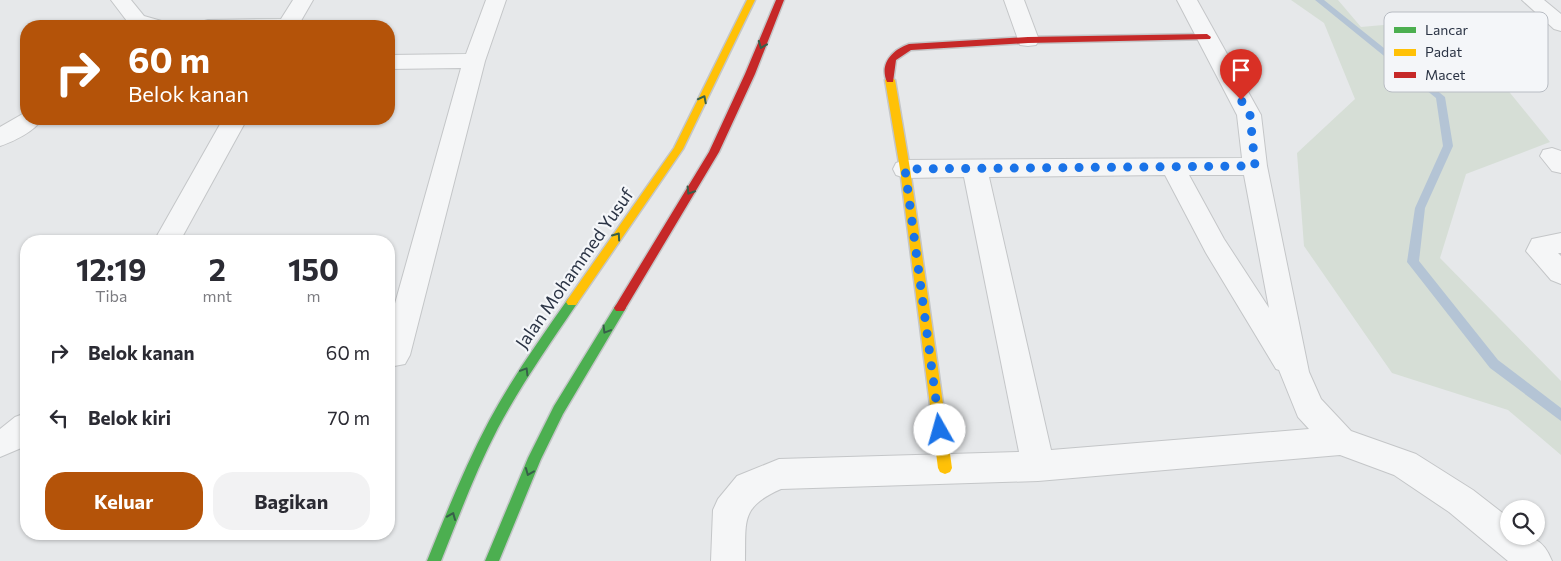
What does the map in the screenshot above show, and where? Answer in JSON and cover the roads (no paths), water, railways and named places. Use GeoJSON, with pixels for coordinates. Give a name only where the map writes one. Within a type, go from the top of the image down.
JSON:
{"type":"FeatureCollection","features":[{"type":"Feature","properties":{"kind":"main road","name":"Jalan Mohammed Yusuf"},"geometry":{"type":"LineString","coordinates":[[434,561],[467,479],[502,409],[530,362],[678,149],[751,0]]}},
{"type":"Feature","properties":{"kind":"main road"},"geometry":{"type":"LineString","coordinates":[[492,561],[535,458],[558,410],[714,152],[750,74],[780,0]]}},
{"type":"Feature","properties":{"kind":"main road"},"geometry":{"type":"LineString","coordinates":[[945,468],[905,169],[888,66],[892,57],[909,48],[1028,40],[1207,37]]}},
{"type":"Feature","properties":{"kind":"street"},"geometry":{"type":"LineString","coordinates":[[121,0],[122,4],[135,20]]}},
{"type":"Feature","properties":{"kind":"street"},"geometry":{"type":"LineString","coordinates":[[291,20],[303,0]]}},
{"type":"Feature","properties":{"kind":"street"},"geometry":{"type":"LineString","coordinates":[[395,354],[474,61],[496,0]]}},
{"type":"Feature","properties":{"kind":"street"},"geometry":{"type":"LineString","coordinates":[[1014,0],[1028,40]]}},
{"type":"Feature","properties":{"kind":"street"},"geometry":{"type":"LineString","coordinates":[[1187,0],[1250,115],[1255,166],[1274,257],[1294,372]]}},
{"type":"Feature","properties":{"kind":"street"},"geometry":{"type":"LineString","coordinates":[[1532,0],[1546,12]]}},
{"type":"Feature","properties":{"kind":"street"},"geometry":{"type":"LineString","coordinates":[[1548,14],[1561,25]]}},
{"type":"Feature","properties":{"kind":"street"},"geometry":{"type":"LineString","coordinates":[[395,62],[474,61]]}},
{"type":"Feature","properties":{"kind":"street"},"geometry":{"type":"LineString","coordinates":[[0,138],[21,125]]}},
{"type":"Feature","properties":{"kind":"street"},"geometry":{"type":"LineString","coordinates":[[170,235],[232,125]]}},
{"type":"Feature","properties":{"kind":"street"},"geometry":{"type":"LineString","coordinates":[[1172,166],[1216,246],[1294,372],[1309,408],[1340,441]]}},
{"type":"Feature","properties":{"kind":"street"},"geometry":{"type":"LineString","coordinates":[[905,169],[1255,166]]}},
{"type":"Feature","properties":{"kind":"street"},"geometry":{"type":"LineString","coordinates":[[975,169],[1038,466]]}},
{"type":"Feature","properties":{"kind":"street"},"geometry":{"type":"LineString","coordinates":[[1551,245],[1539,251],[1561,273]]}},
{"type":"Feature","properties":{"kind":"street"},"geometry":{"type":"LineString","coordinates":[[0,443],[11,439],[20,432]]}},
{"type":"Feature","properties":{"kind":"street"},"geometry":{"type":"LineString","coordinates":[[728,561],[730,510],[750,487],[779,474],[1038,466],[1340,441],[1405,464],[1461,501],[1535,561]]}},
{"type":"Feature","properties":{"kind":"waterway"},"geometry":{"type":"LineString","coordinates":[[1319,0],[1384,52]]}},
{"type":"Feature","properties":{"kind":"waterway"},"geometry":{"type":"LineString","coordinates":[[1434,92],[1440,97],[1448,146],[1420,208],[1413,262],[1494,364],[1561,415]]}}]}
